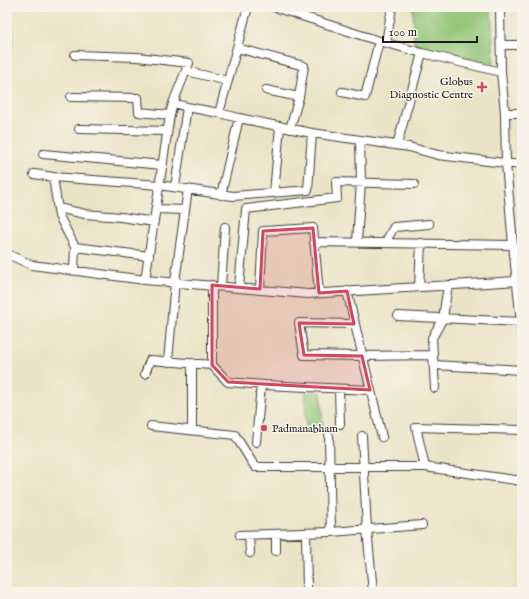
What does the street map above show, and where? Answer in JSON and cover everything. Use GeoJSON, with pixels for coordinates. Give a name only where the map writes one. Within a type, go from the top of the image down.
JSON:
{"type":"FeatureCollection","features":[{"type":"Feature","properties":{"kind":"street"},"geometry":{"type":"LineString","coordinates":[[219,113],[248,7]]}},
{"type":"Feature","properties":{"kind":"street"},"geometry":{"type":"LineString","coordinates":[[274,7],[287,9],[383,42],[501,72]]}},
{"type":"Feature","properties":{"kind":"street"},"geometry":{"type":"LineString","coordinates":[[342,92],[365,96],[383,42],[392,7]]}},
{"type":"Feature","properties":{"kind":"street"},"geometry":{"type":"LineString","coordinates":[[500,7],[501,72],[505,113],[506,163],[522,332]]}},
{"type":"Feature","properties":{"kind":"street"},"geometry":{"type":"LineString","coordinates":[[501,45],[522,45]]}},
{"type":"Feature","properties":{"kind":"street"},"geometry":{"type":"LineString","coordinates":[[237,48],[304,66],[299,97],[290,129]]}},
{"type":"Feature","properties":{"kind":"street"},"geometry":{"type":"LineString","coordinates":[[397,145],[422,53]]}},
{"type":"Feature","properties":{"kind":"street"},"geometry":{"type":"LineString","coordinates":[[75,56],[137,57],[188,64],[170,115],[145,280]]}},
{"type":"Feature","properties":{"kind":"street"},"geometry":{"type":"LineString","coordinates":[[186,71],[228,81]]}},
{"type":"Feature","properties":{"kind":"street"},"geometry":{"type":"LineString","coordinates":[[266,90],[299,97]]}},
{"type":"Feature","properties":{"kind":"street"},"geometry":{"type":"LineString","coordinates":[[71,97],[138,98],[139,112],[170,115]]}},
{"type":"Feature","properties":{"kind":"street"},"geometry":{"type":"LineString","coordinates":[[173,103],[312,133],[397,145],[438,154],[522,165]]}},
{"type":"Feature","properties":{"kind":"street"},"geometry":{"type":"LineString","coordinates":[[175,187],[187,107]]}},
{"type":"Feature","properties":{"kind":"street"},"geometry":{"type":"LineString","coordinates":[[505,113],[522,113]]}},
{"type":"Feature","properties":{"kind":"street"},"geometry":{"type":"LineString","coordinates":[[221,194],[239,118]]}},
{"type":"Feature","properties":{"kind":"street"},"geometry":{"type":"LineString","coordinates":[[274,193],[280,126]]}},
{"type":"Feature","properties":{"kind":"street"},"geometry":{"type":"LineString","coordinates":[[79,129],[167,131]]}},
{"type":"Feature","properties":{"kind":"street"},"geometry":{"type":"LineString","coordinates":[[34,174],[53,177],[159,185],[233,196],[308,190],[312,133]]}},
{"type":"Feature","properties":{"kind":"street"},"geometry":{"type":"LineString","coordinates":[[357,242],[361,182],[360,140]]}},
{"type":"Feature","properties":{"kind":"street"},"geometry":{"type":"LineString","coordinates":[[43,154],[162,165]]}},
{"type":"Feature","properties":{"kind":"street"},"geometry":{"type":"LineString","coordinates":[[53,177],[59,216],[75,247],[74,270]]}},
{"type":"Feature","properties":{"kind":"street"},"geometry":{"type":"LineString","coordinates":[[239,287],[246,209],[337,198],[336,182],[414,184]]}},
{"type":"Feature","properties":{"kind":"street"},"geometry":{"type":"LineString","coordinates":[[168,362],[175,282],[188,189]]}},
{"type":"Feature","properties":{"kind":"street"},"geometry":{"type":"LineString","coordinates":[[58,208],[85,214],[154,222]]}},
{"type":"Feature","properties":{"kind":"street"},"geometry":{"type":"LineString","coordinates":[[156,209],[185,210]]}},
{"type":"Feature","properties":{"kind":"street"},"geometry":{"type":"LineString","coordinates":[[385,243],[394,227],[429,224]]}},
{"type":"Feature","properties":{"kind":"street"},"geometry":{"type":"LineString","coordinates":[[221,286],[225,227]]}},
{"type":"Feature","properties":{"kind":"street"},"geometry":{"type":"LineString","coordinates":[[260,289],[263,231],[313,228],[319,293]]}},
{"type":"Feature","properties":{"kind":"street"},"geometry":{"type":"LineString","coordinates":[[314,242],[513,245]]}},
{"type":"Feature","properties":{"kind":"street"},"geometry":{"type":"LineString","coordinates":[[419,287],[421,243]]}},
{"type":"Feature","properties":{"kind":"street"},"geometry":{"type":"LineString","coordinates":[[75,247],[149,256]]}},
{"type":"Feature","properties":{"kind":"street"},"geometry":{"type":"LineString","coordinates":[[7,254],[32,265],[145,280],[308,294],[517,281]]}},
{"type":"Feature","properties":{"kind":"street"},"geometry":{"type":"LineString","coordinates":[[212,285],[212,365],[228,382],[370,390]]}},
{"type":"Feature","properties":{"kind":"street"},"geometry":{"type":"LineString","coordinates":[[435,388],[432,338],[443,318],[448,285]]}},
{"type":"Feature","properties":{"kind":"street"},"geometry":{"type":"LineString","coordinates":[[347,291],[382,437]]}},
{"type":"Feature","properties":{"kind":"street"},"geometry":{"type":"LineString","coordinates":[[398,316],[521,322]]}},
{"type":"Feature","properties":{"kind":"street"},"geometry":{"type":"LineString","coordinates":[[354,324],[299,323],[304,355],[433,355]]}},
{"type":"Feature","properties":{"kind":"street"},"geometry":{"type":"LineString","coordinates":[[145,374],[150,360],[212,365]]}},
{"type":"Feature","properties":{"kind":"street"},"geometry":{"type":"LineString","coordinates":[[192,364],[192,430]]}},
{"type":"Feature","properties":{"kind":"street"},"geometry":{"type":"LineString","coordinates":[[434,365],[522,370]]}},
{"type":"Feature","properties":{"kind":"street"},"geometry":{"type":"LineString","coordinates":[[256,442],[261,385]]}},
{"type":"Feature","properties":{"kind":"street"},"geometry":{"type":"LineString","coordinates":[[339,389],[340,424]]}},
{"type":"Feature","properties":{"kind":"street"},"geometry":{"type":"LineString","coordinates":[[151,426],[235,434],[255,467],[425,467],[522,481]]}},
{"type":"Feature","properties":{"kind":"street"},"geometry":{"type":"LineString","coordinates":[[425,467],[416,427],[522,430]]}},
{"type":"Feature","properties":{"kind":"street"},"geometry":{"type":"LineString","coordinates":[[328,436],[330,532]]}},
{"type":"Feature","properties":{"kind":"street"},"geometry":{"type":"LineString","coordinates":[[362,436],[367,529],[373,592]]}},
{"type":"Feature","properties":{"kind":"street"},"geometry":{"type":"LineString","coordinates":[[240,535],[330,532],[422,525]]}},
{"type":"Feature","properties":{"kind":"street"},"geometry":{"type":"LineString","coordinates":[[306,533],[307,592]]}},
{"type":"Feature","properties":{"kind":"street"},"geometry":{"type":"LineString","coordinates":[[276,534],[276,551]]}},
{"type":"Feature","properties":{"kind":"street"},"geometry":{"type":"LineString","coordinates":[[249,535],[250,553]]}},
{"type":"Feature","properties":{"kind":"highlighted area"},"geometry":{"type":"Polygon","coordinates":[[[313,228],[319,293],[347,291],[354,324],[299,323],[304,355],[362,356],[370,390],[228,382],[212,365],[212,285],[260,289],[263,231],[313,228]]]}},
{"type":"Feature","properties":{"kind":"green space"},"geometry":{"type":"Polygon","coordinates":[[[413,7],[491,7],[494,64],[414,46],[413,7]]]}},
{"type":"Feature","properties":{"kind":"green space"},"geometry":{"type":"Polygon","coordinates":[[[321,392],[323,428],[306,427],[305,393],[321,392]]]}},
{"type":"Feature","properties":{"kind":"waterway"},"geometry":{"type":"LineString","coordinates":[[7,22],[7,48]]}},
{"type":"Feature","properties":{"kind":"place","name":"Globus Diagnostic Centre"},"geometry":{"type":"Point","coordinates":[482,87]}},
{"type":"Feature","properties":{"kind":"place","name":"Padmanabham"},"geometry":{"type":"Point","coordinates":[264,428]}}]}
